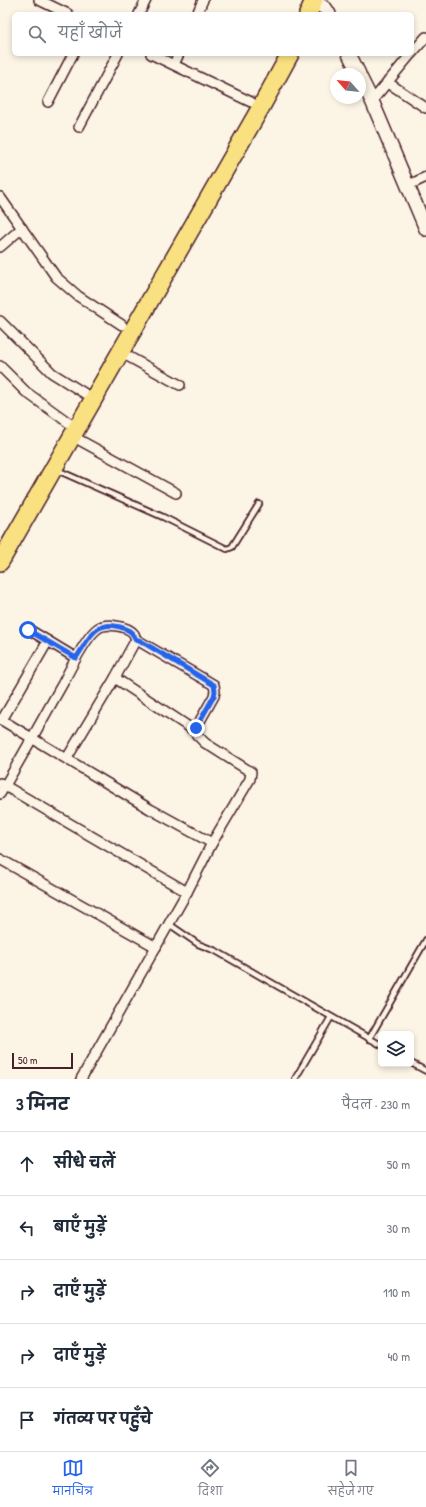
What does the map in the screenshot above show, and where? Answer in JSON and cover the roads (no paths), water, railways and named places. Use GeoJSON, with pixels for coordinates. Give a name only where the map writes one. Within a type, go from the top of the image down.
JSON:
{"type":"FeatureCollection","features":[{"type":"Feature","properties":{"kind":"highway"},"geometry":{"type":"LineString","coordinates":[[299,12],[310,4]]}},
{"type":"Feature","properties":{"kind":"highway"},"geometry":{"type":"LineString","coordinates":[[0,562],[53,468],[72,428],[84,392],[276,56]]}},
{"type":"Feature","properties":{"kind":"highway"},"geometry":{"type":"LineString","coordinates":[[0,540],[120,352],[289,56]]}},
{"type":"Feature","properties":{"kind":"street"},"geometry":{"type":"LineString","coordinates":[[39,0],[64,12]]}},
{"type":"Feature","properties":{"kind":"street"},"geometry":{"type":"LineString","coordinates":[[140,12],[146,0]]}},
{"type":"Feature","properties":{"kind":"street"},"geometry":{"type":"LineString","coordinates":[[198,12],[203,0]]}},
{"type":"Feature","properties":{"kind":"street"},"geometry":{"type":"LineString","coordinates":[[310,4],[326,9],[328,12]]}},
{"type":"Feature","properties":{"kind":"street"},"geometry":{"type":"LineString","coordinates":[[414,52],[426,37]]}},
{"type":"Feature","properties":{"kind":"street"},"geometry":{"type":"LineString","coordinates":[[48,102],[72,56]]}},
{"type":"Feature","properties":{"kind":"street"},"geometry":{"type":"LineString","coordinates":[[79,126],[117,56]]}},
{"type":"Feature","properties":{"kind":"street"},"geometry":{"type":"LineString","coordinates":[[156,56],[251,102]]}},
{"type":"Feature","properties":{"kind":"street"},"geometry":{"type":"LineString","coordinates":[[174,64],[178,56]]}},
{"type":"Feature","properties":{"kind":"street"},"geometry":{"type":"LineString","coordinates":[[350,56],[355,68]]}},
{"type":"Feature","properties":{"kind":"street"},"geometry":{"type":"LineString","coordinates":[[372,101],[410,56]]}},
{"type":"Feature","properties":{"kind":"street"},"geometry":{"type":"LineString","coordinates":[[387,82],[425,106]]}},
{"type":"Feature","properties":{"kind":"street"},"geometry":{"type":"LineString","coordinates":[[366,89],[406,186],[423,215],[426,229]]}},
{"type":"Feature","properties":{"kind":"street"},"geometry":{"type":"LineString","coordinates":[[406,186],[426,177]]}},
{"type":"Feature","properties":{"kind":"street"},"geometry":{"type":"LineString","coordinates":[[0,197],[51,272],[62,284],[122,325]]}},
{"type":"Feature","properties":{"kind":"street"},"geometry":{"type":"LineString","coordinates":[[0,247],[22,228]]}},
{"type":"Feature","properties":{"kind":"street"},"geometry":{"type":"LineString","coordinates":[[0,321],[52,374],[84,392]]}},
{"type":"Feature","properties":{"kind":"street"},"geometry":{"type":"LineString","coordinates":[[120,352],[180,385]]}},
{"type":"Feature","properties":{"kind":"street"},"geometry":{"type":"LineString","coordinates":[[0,366],[26,392],[72,428],[176,493]]}},
{"type":"Feature","properties":{"kind":"street"},"geometry":{"type":"LineString","coordinates":[[67,758],[136,640],[134,634],[125,628],[116,626],[102,626],[92,633],[76,658],[33,738],[2,788],[187,892]]}},
{"type":"Feature","properties":{"kind":"street"},"geometry":{"type":"LineString","coordinates":[[28,630],[76,658]]}},
{"type":"Feature","properties":{"kind":"street"},"geometry":{"type":"LineString","coordinates":[[136,640],[214,685],[214,696],[195,732]]}},
{"type":"Feature","properties":{"kind":"street"},"geometry":{"type":"LineString","coordinates":[[48,641],[1,719],[150,809],[212,843]]}},
{"type":"Feature","properties":{"kind":"street"},"geometry":{"type":"LineString","coordinates":[[81,1079],[187,892],[212,843],[250,779],[251,772],[201,740],[195,732],[115,678]]}},
{"type":"Feature","properties":{"kind":"street"},"geometry":{"type":"LineString","coordinates":[[0,859],[156,947]]}},
{"type":"Feature","properties":{"kind":"lane"},"geometry":{"type":"LineString","coordinates":[[53,468],[163,517],[227,549],[232,548],[259,504]]}},
{"type":"Feature","properties":{"kind":"lane"},"geometry":{"type":"LineString","coordinates":[[169,924],[198,944],[216,951],[378,1044]]}},
{"type":"Feature","properties":{"kind":"lane"},"geometry":{"type":"LineString","coordinates":[[369,1039],[426,940]]}},
{"type":"Feature","properties":{"kind":"lane"},"geometry":{"type":"LineString","coordinates":[[295,1079],[331,1017]]}},
{"type":"Feature","properties":{"kind":"lane"},"geometry":{"type":"LineString","coordinates":[[414,1065],[426,1071]]}}]}
